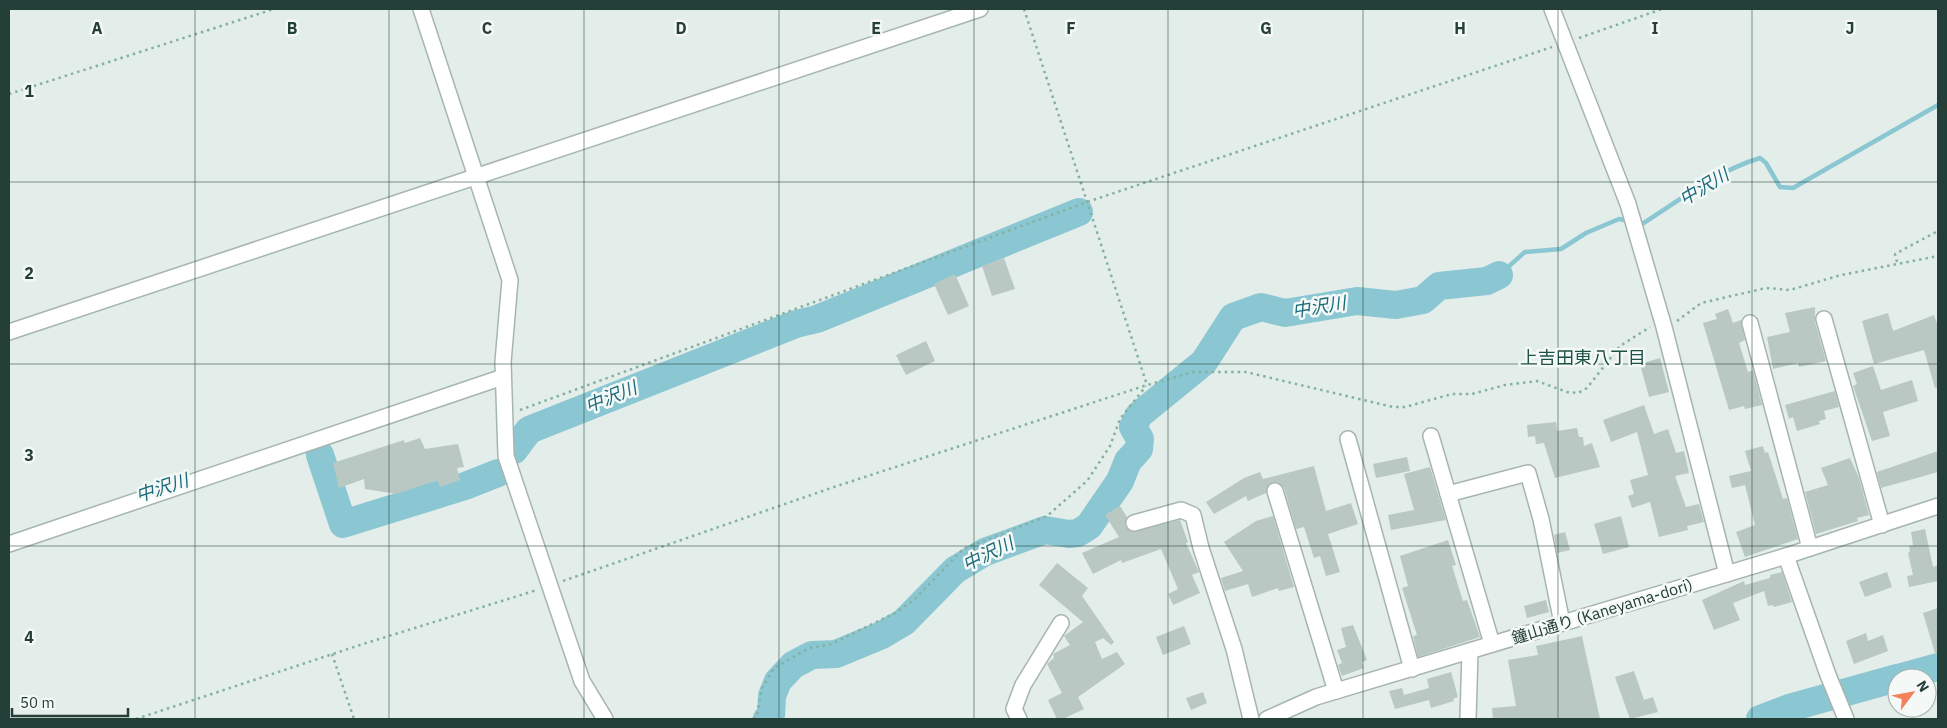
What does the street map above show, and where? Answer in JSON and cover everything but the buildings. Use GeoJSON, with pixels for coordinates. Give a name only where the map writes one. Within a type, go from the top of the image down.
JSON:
{"type":"FeatureCollection","features":[{"type":"Feature","properties":{"kind":"street"},"geometry":{"type":"LineString","coordinates":[[421,9],[510,280],[503,362],[506,456],[582,681],[604,719]]}},
{"type":"Feature","properties":{"kind":"street"},"geometry":{"type":"LineString","coordinates":[[9,332],[980,9]]}},
{"type":"Feature","properties":{"kind":"street"},"geometry":{"type":"LineString","coordinates":[[1552,9],[1628,204],[1663,324],[1727,574]]}},
{"type":"Feature","properties":{"kind":"street"},"geometry":{"type":"LineString","coordinates":[[1824,319],[1882,525]]}},
{"type":"Feature","properties":{"kind":"street"},"geometry":{"type":"LineString","coordinates":[[1750,323],[1810,548]]}},
{"type":"Feature","properties":{"kind":"street"},"geometry":{"type":"LineString","coordinates":[[9,544],[503,377]]}},
{"type":"Feature","properties":{"kind":"street"},"geometry":{"type":"LineString","coordinates":[[1431,436],[1492,644]]}},
{"type":"Feature","properties":{"kind":"street"},"geometry":{"type":"LineString","coordinates":[[1348,439],[1412,668]]}},
{"type":"Feature","properties":{"kind":"street"},"geometry":{"type":"LineString","coordinates":[[1448,494],[1528,473],[1541,519],[1562,623]]}},
{"type":"Feature","properties":{"kind":"street"},"geometry":{"type":"LineString","coordinates":[[1274,491],[1336,691]]}},
{"type":"Feature","properties":{"kind":"street","name":"鐘山通り (Kaneyama-dori)"},"geometry":{"type":"LineString","coordinates":[[1267,719],[1316,697],[1786,556],[1938,506]]}},
{"type":"Feature","properties":{"kind":"street"},"geometry":{"type":"LineString","coordinates":[[1134,523],[1181,510],[1193,515],[1201,548],[1234,649],[1251,719]]}},
{"type":"Feature","properties":{"kind":"street"},"geometry":{"type":"LineString","coordinates":[[1786,556],[1828,675],[1845,717]]}},
{"type":"Feature","properties":{"kind":"street"},"geometry":{"type":"LineString","coordinates":[[1019,719],[1014,709],[1023,685],[1061,623]]}},
{"type":"Feature","properties":{"kind":"street"},"geometry":{"type":"LineString","coordinates":[[1468,719],[1470,651]]}},
{"type":"Feature","properties":{"kind":"path"},"geometry":{"type":"LineString","coordinates":[[9,94],[274,9]]}},
{"type":"Feature","properties":{"kind":"path"},"geometry":{"type":"LineString","coordinates":[[1024,9],[1147,384]]}},
{"type":"Feature","properties":{"kind":"path"},"geometry":{"type":"LineString","coordinates":[[505,416],[1087,202],[1662,9]]}},
{"type":"Feature","properties":{"kind":"path"},"geometry":{"type":"LineString","coordinates":[[1897,262],[1895,254],[1938,231]]}},
{"type":"Feature","properties":{"kind":"path"},"geometry":{"type":"LineString","coordinates":[[136,719],[332,654],[550,586],[843,484],[1147,384],[1193,372],[1246,372],[1393,407],[1405,407],[1452,394],[1472,394],[1505,385],[1536,380],[1567,392],[1578,393],[1587,388],[1620,346],[1634,336],[1691,312],[1702,302],[1766,288],[1790,290],[1840,275],[1897,262],[1938,256]]}},
{"type":"Feature","properties":{"kind":"path"},"geometry":{"type":"LineString","coordinates":[[753,719],[757,715],[762,688],[774,668],[809,648],[829,645],[895,613],[915,599],[963,549],[1047,516],[1087,481],[1110,446],[1120,419],[1147,384]]}},
{"type":"Feature","properties":{"kind":"path"},"geometry":{"type":"LineString","coordinates":[[332,654],[354,719]]}},
{"type":"Feature","properties":{"kind":"waterway","name":"中沢川"},"geometry":{"type":"LineString","coordinates":[[1637,223],[1642,224],[1729,170],[1760,158],[1766,163],[1780,187],[1793,188],[1938,105]]}},
{"type":"Feature","properties":{"kind":"waterway","name":"中沢川"},"geometry":{"type":"LineString","coordinates":[[514,450],[529,430],[796,324],[817,319],[1079,212]]}},
{"type":"Feature","properties":{"kind":"waterway","name":"中沢川"},"geometry":{"type":"LineString","coordinates":[[1499,275],[1525,252],[1561,249],[1586,233],[1619,219],[1629,221]]}},
{"type":"Feature","properties":{"kind":"waterway","name":"中沢川"},"geometry":{"type":"LineString","coordinates":[[767,719],[771,715],[772,696],[778,681],[793,665],[812,655],[836,654],[882,635],[904,622],[955,570],[985,552],[1045,530],[1069,534],[1078,533],[1089,526],[1120,481],[1128,461],[1139,449],[1140,439],[1133,427],[1139,415],[1204,362],[1233,317],[1261,307],[1285,313],[1357,301],[1396,305],[1423,300],[1439,286],[1487,281],[1499,275]]}},
{"type":"Feature","properties":{"kind":"waterway","name":"中沢川"},"geometry":{"type":"LineString","coordinates":[[320,455],[343,524],[465,486],[498,473]]}},
{"type":"Feature","properties":{"kind":"waterway"},"geometry":{"type":"LineString","coordinates":[[1760,719],[1789,708],[1887,681]]}},
{"type":"Feature","properties":{"kind":"district","name":"上吉田東八丁目"},"geometry":{"type":"Point","coordinates":[1583,358]}}]}
